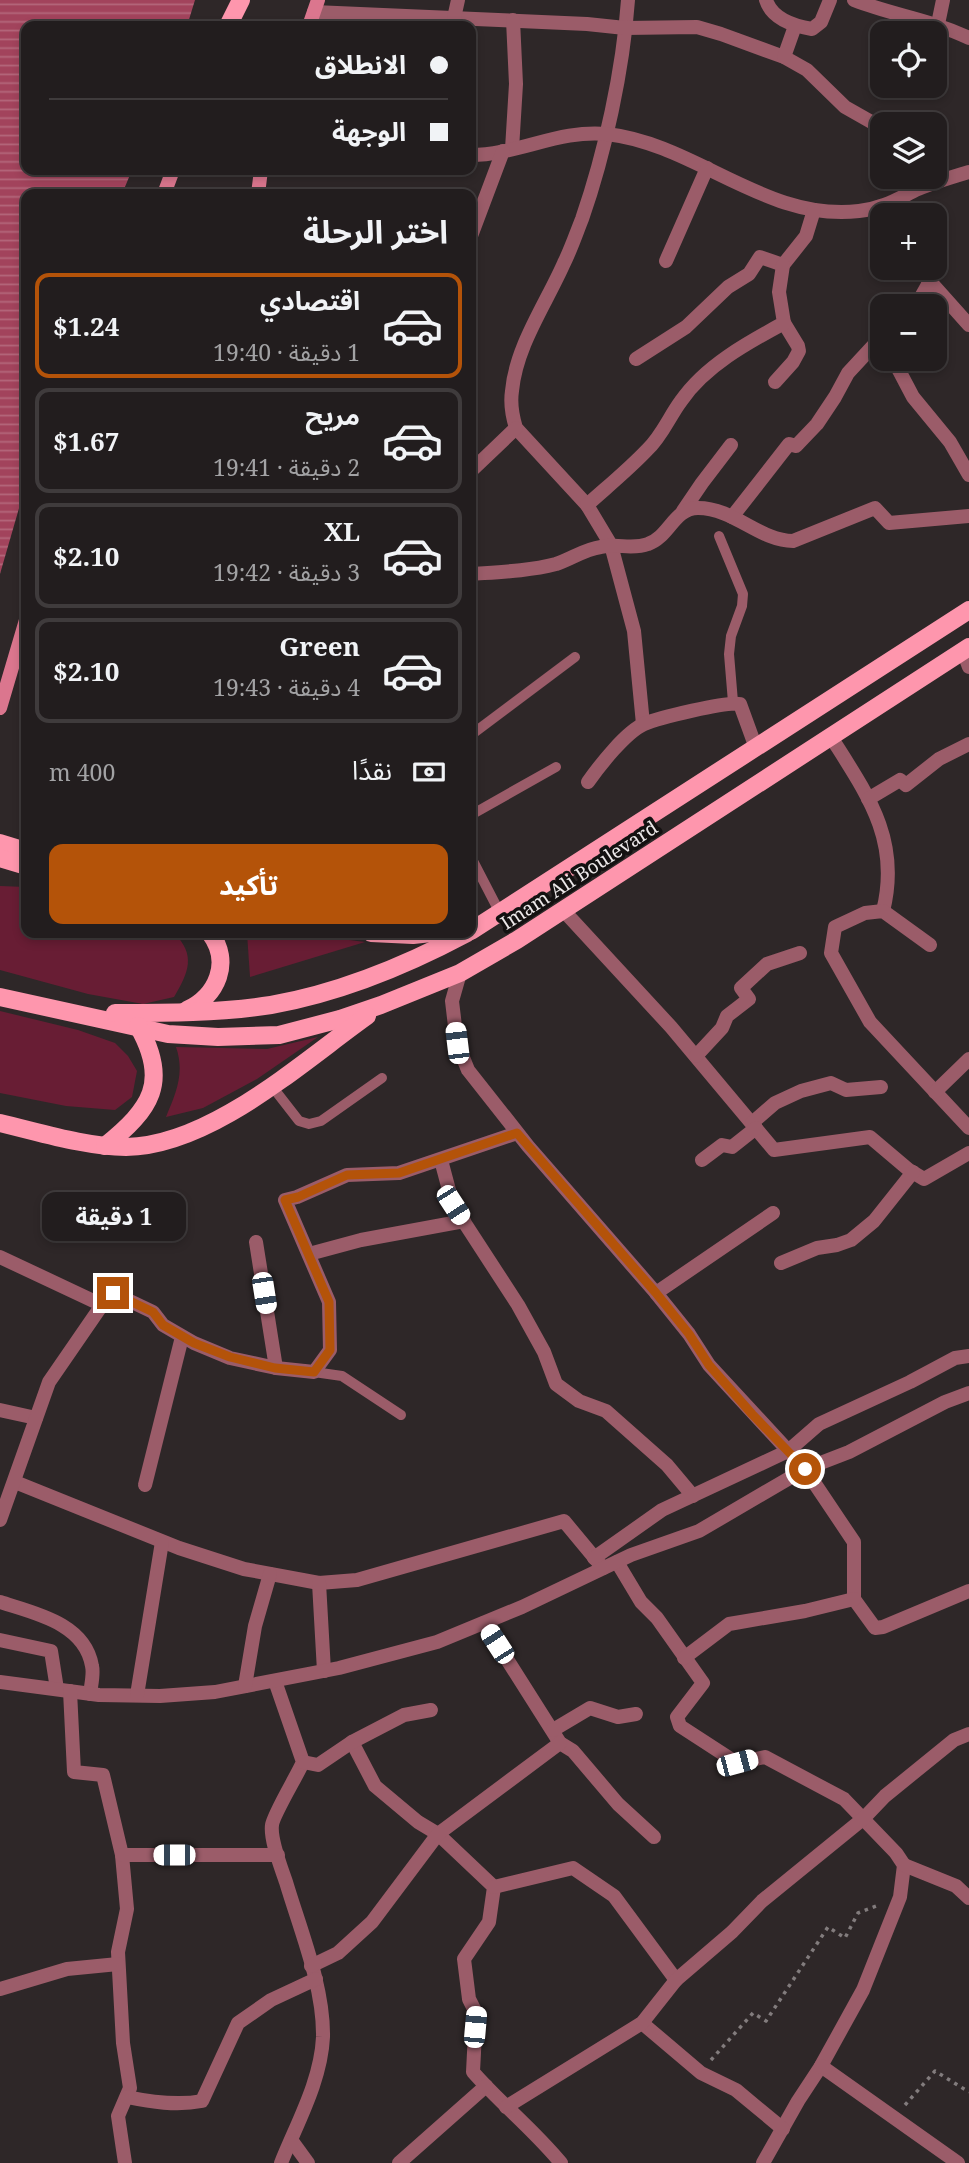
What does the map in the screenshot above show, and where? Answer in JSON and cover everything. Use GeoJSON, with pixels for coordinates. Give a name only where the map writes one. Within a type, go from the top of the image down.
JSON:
{"type":"FeatureCollection","features":[{"type":"Feature","properties":{"kind":"main road"},"geometry":{"type":"LineString","coordinates":[[230,21],[241,0]]}},
{"type":"Feature","properties":{"kind":"main road","name":"Imam Ali Boulevard"},"geometry":{"type":"LineString","coordinates":[[476,928],[969,610]]}},
{"type":"Feature","properties":{"kind":"main road","name":"Imam Ali Boulevard"},"geometry":{"type":"LineString","coordinates":[[76,1014],[167,1034],[218,1037],[279,1035],[381,1005],[460,973],[517,940],[831,737],[967,655]]}},
{"type":"Feature","properties":{"kind":"main road"},"geometry":{"type":"LineString","coordinates":[[0,844],[21,850]]}},
{"type":"Feature","properties":{"kind":"main road"},"geometry":{"type":"LineString","coordinates":[[0,858],[21,864]]}},
{"type":"Feature","properties":{"kind":"main road"},"geometry":{"type":"LineString","coordinates":[[476,923],[495,917],[517,940]]}},
{"type":"Feature","properties":{"kind":"main road"},"geometry":{"type":"LineString","coordinates":[[179,1013],[205,999],[217,983],[221,969],[220,954],[212,938]]}},
{"type":"Feature","properties":{"kind":"main road","name":"Imam Ali Boulevard"},"geometry":{"type":"LineString","coordinates":[[76,1014],[179,1013],[271,1004],[383,972],[458,938]]}},
{"type":"Feature","properties":{"kind":"main road"},"geometry":{"type":"LineString","coordinates":[[0,997],[76,1014]]}},
{"type":"Feature","properties":{"kind":"main road"},"geometry":{"type":"LineString","coordinates":[[0,1123],[105,1146],[128,1147],[161,1142],[211,1125],[381,1005]]}},
{"type":"Feature","properties":{"kind":"main road"},"geometry":{"type":"LineString","coordinates":[[105,1146],[144,1111],[152,1090],[154,1068],[149,1046],[138,1026]]}},
{"type":"Feature","properties":{"kind":"street"},"geometry":{"type":"LineString","coordinates":[[454,18],[458,0]]}},
{"type":"Feature","properties":{"kind":"street"},"geometry":{"type":"LineString","coordinates":[[628,0],[606,134],[582,217],[516,368],[511,412],[516,428],[587,505],[611,545],[634,631],[643,724]]}},
{"type":"Feature","properties":{"kind":"street"},"geometry":{"type":"LineString","coordinates":[[766,0],[769,9],[795,26],[812,29],[817,26],[830,0]]}},
{"type":"Feature","properties":{"kind":"street"},"geometry":{"type":"LineString","coordinates":[[854,0],[883,11],[925,21]]}},
{"type":"Feature","properties":{"kind":"street"},"geometry":{"type":"LineString","coordinates":[[939,21],[943,0]]}},
{"type":"Feature","properties":{"kind":"street"},"geometry":{"type":"LineString","coordinates":[[316,6],[454,18],[625,28],[697,27],[784,57],[807,70],[845,107],[870,121]]}},
{"type":"Feature","properties":{"kind":"street"},"geometry":{"type":"LineString","coordinates":[[476,224],[508,150],[516,84],[513,20]]}},
{"type":"Feature","properties":{"kind":"street"},"geometry":{"type":"LineString","coordinates":[[784,57],[795,26]]}},
{"type":"Feature","properties":{"kind":"street"},"geometry":{"type":"LineString","coordinates":[[947,28],[969,38]]}},
{"type":"Feature","properties":{"kind":"street"},"geometry":{"type":"LineString","coordinates":[[476,154],[508,150],[574,134],[606,134],[658,148],[708,168],[770,199],[814,210],[870,212]]}},
{"type":"Feature","properties":{"kind":"street"},"geometry":{"type":"LineString","coordinates":[[666,261],[708,168]]}},
{"type":"Feature","properties":{"kind":"street"},"geometry":{"type":"LineString","coordinates":[[947,174],[969,172]]}},
{"type":"Feature","properties":{"kind":"street"},"geometry":{"type":"LineString","coordinates":[[898,203],[919,189]]}},
{"type":"Feature","properties":{"kind":"street"},"geometry":{"type":"LineString","coordinates":[[775,382],[799,351],[784,323],[779,292],[783,265],[806,236],[814,210]]}},
{"type":"Feature","properties":{"kind":"street"},"geometry":{"type":"LineString","coordinates":[[636,359],[687,327],[728,287],[749,274],[760,257],[783,265]]}},
{"type":"Feature","properties":{"kind":"street"},"geometry":{"type":"LineString","coordinates":[[923,294],[930,281],[969,325]]}},
{"type":"Feature","properties":{"kind":"street"},"geometry":{"type":"LineString","coordinates":[[587,505],[649,449],[681,401],[709,371],[750,341],[784,323]]}},
{"type":"Feature","properties":{"kind":"street"},"geometry":{"type":"LineString","coordinates":[[732,517],[789,444],[796,446],[817,424],[848,373],[870,349]]}},
{"type":"Feature","properties":{"kind":"street"},"geometry":{"type":"LineString","coordinates":[[899,371],[913,397],[950,442],[969,475]]}},
{"type":"Feature","properties":{"kind":"street"},"geometry":{"type":"LineString","coordinates":[[476,466],[516,428]]}},
{"type":"Feature","properties":{"kind":"street"},"geometry":{"type":"LineString","coordinates":[[476,574],[558,563],[598,547],[611,545],[635,548],[652,543],[684,510],[731,446]]}},
{"type":"Feature","properties":{"kind":"street"},"geometry":{"type":"LineString","coordinates":[[684,510],[699,508],[732,517],[779,541],[793,541],[875,508],[889,523],[969,516]]}},
{"type":"Feature","properties":{"kind":"street"},"geometry":{"type":"LineString","coordinates":[[0,708],[21,637]]}},
{"type":"Feature","properties":{"kind":"street"},"geometry":{"type":"LineString","coordinates":[[588,782],[608,755],[643,724],[733,702],[740,704],[756,748]]}},
{"type":"Feature","properties":{"kind":"street"},"geometry":{"type":"LineString","coordinates":[[831,737],[868,799],[884,834],[889,887],[883,911]]}},
{"type":"Feature","properties":{"kind":"street"},"geometry":{"type":"LineString","coordinates":[[868,799],[900,780],[906,785],[939,759],[969,744]]}},
{"type":"Feature","properties":{"kind":"street"},"geometry":{"type":"LineString","coordinates":[[563,910],[696,1056],[774,1150],[870,1137],[924,1179],[969,1153]]}},
{"type":"Feature","properties":{"kind":"street"},"geometry":{"type":"LineString","coordinates":[[930,945],[883,911],[865,913],[835,927],[831,953],[870,1022],[969,1128]]}},
{"type":"Feature","properties":{"kind":"street"},"geometry":{"type":"LineString","coordinates":[[696,1056],[722,1028],[727,1016],[749,999],[741,988],[767,964],[800,953]]}},
{"type":"Feature","properties":{"kind":"street"},"geometry":{"type":"LineString","coordinates":[[460,973],[452,1001],[457,1043],[468,1070],[517,1133],[656,1293],[689,1334],[709,1365],[805,1469],[854,1542],[854,1599],[875,1628],[969,1591]]}},
{"type":"Feature","properties":{"kind":"street"},"geometry":{"type":"LineString","coordinates":[[935,1092],[969,1059]]}},
{"type":"Feature","properties":{"kind":"street"},"geometry":{"type":"LineString","coordinates":[[702,1160],[722,1145],[732,1147],[775,1103],[801,1091],[831,1083],[846,1090],[881,1087]]}},
{"type":"Feature","properties":{"kind":"street"},"geometry":{"type":"LineString","coordinates":[[0,1520],[49,1382],[113,1293],[153,1312],[163,1325],[182,1336],[230,1357],[275,1368],[314,1372],[330,1350],[329,1302],[285,1200],[347,1175],[399,1173],[517,1133]]}},
{"type":"Feature","properties":{"kind":"street"},"geometry":{"type":"LineString","coordinates":[[441,1160],[453,1205],[518,1305],[544,1352],[556,1384],[579,1401],[606,1411],[667,1465],[693,1496]]}},
{"type":"Feature","properties":{"kind":"street"},"geometry":{"type":"LineString","coordinates":[[781,1263],[817,1248],[851,1240],[874,1222],[913,1172]]}},
{"type":"Feature","properties":{"kind":"street"},"geometry":{"type":"LineString","coordinates":[[656,1293],[773,1213]]}},
{"type":"Feature","properties":{"kind":"street"},"geometry":{"type":"LineString","coordinates":[[309,1254],[361,1240],[464,1222]]}},
{"type":"Feature","properties":{"kind":"street"},"geometry":{"type":"LineString","coordinates":[[256,1242],[275,1368]]}},
{"type":"Feature","properties":{"kind":"street"},"geometry":{"type":"LineString","coordinates":[[0,1256],[102,1305]]}},
{"type":"Feature","properties":{"kind":"street"},"geometry":{"type":"LineString","coordinates":[[145,1485],[182,1336]]}},
{"type":"Feature","properties":{"kind":"street"},"geometry":{"type":"LineString","coordinates":[[605,1563],[662,1510],[788,1451],[819,1424],[955,1359],[969,1356]]}},
{"type":"Feature","properties":{"kind":"street"},"geometry":{"type":"LineString","coordinates":[[0,1682],[90,1694],[215,1692],[324,1671],[437,1642],[484,1623],[605,1563],[699,1531],[805,1469],[849,1452],[945,1402],[969,1393]]}},
{"type":"Feature","properties":{"kind":"street"},"geometry":{"type":"LineString","coordinates":[[0,1410],[36,1418]]}},
{"type":"Feature","properties":{"kind":"street"},"geometry":{"type":"LineString","coordinates":[[15,1482],[162,1542],[244,1569],[319,1583],[357,1580],[564,1521],[657,1618],[703,1683],[677,1717],[680,1726],[737,1763],[765,1757],[844,1799],[896,1853],[904,1865],[956,1886],[969,1898]]}},
{"type":"Feature","properties":{"kind":"street"},"geometry":{"type":"LineString","coordinates":[[137,1695],[162,1542]]}},
{"type":"Feature","properties":{"kind":"street"},"geometry":{"type":"LineString","coordinates":[[245,1686],[255,1626],[270,1574]]}},
{"type":"Feature","properties":{"kind":"street"},"geometry":{"type":"LineString","coordinates":[[319,1583],[324,1671]]}},
{"type":"Feature","properties":{"kind":"street"},"geometry":{"type":"LineString","coordinates":[[684,1658],[729,1624],[806,1611],[854,1599]]}},
{"type":"Feature","properties":{"kind":"street"},"geometry":{"type":"LineString","coordinates":[[0,1602],[56,1621],[72,1632],[84,1647],[92,1666],[90,1694]]}},
{"type":"Feature","properties":{"kind":"street"},"geometry":{"type":"LineString","coordinates":[[484,1623],[556,1736],[573,1751],[618,1804],[654,1837]]}},
{"type":"Feature","properties":{"kind":"street"},"geometry":{"type":"LineString","coordinates":[[0,1640],[51,1651],[63,1690],[74,1772],[103,1775],[122,1855],[127,1909],[118,1952],[123,2043],[130,2088],[118,2116],[125,2163]]}},
{"type":"Feature","properties":{"kind":"street"},"geometry":{"type":"LineString","coordinates":[[275,1681],[303,1762],[272,1824],[278,1855],[321,2002],[323,2038],[317,2071],[292,2141],[281,2163]]}},
{"type":"Feature","properties":{"kind":"street"},"geometry":{"type":"LineString","coordinates":[[127,2096],[150,2102],[187,2104],[202,2101],[238,2024],[313,1973],[372,1922],[438,1834],[590,1707],[618,1717],[636,1714]]}},
{"type":"Feature","properties":{"kind":"street"},"geometry":{"type":"LineString","coordinates":[[303,1762],[318,1765],[352,1742],[404,1715],[431,1710]]}},
{"type":"Feature","properties":{"kind":"street"},"geometry":{"type":"LineString","coordinates":[[506,2107],[642,2023],[676,1980],[732,1932],[762,1901],[954,1740],[969,1734]]}},
{"type":"Feature","properties":{"kind":"street"},"geometry":{"type":"LineString","coordinates":[[352,1742],[375,1786],[390,1801],[438,1834],[494,1887]]}},
{"type":"Feature","properties":{"kind":"street"},"geometry":{"type":"LineString","coordinates":[[122,1855],[278,1855]]}},
{"type":"Feature","properties":{"kind":"street"},"geometry":{"type":"LineString","coordinates":[[763,2163],[863,1990],[900,1897],[904,1865]]}},
{"type":"Feature","properties":{"kind":"street"},"geometry":{"type":"LineString","coordinates":[[494,1887],[573,1868],[614,1896],[676,1980]]}},
{"type":"Feature","properties":{"kind":"street"},"geometry":{"type":"LineString","coordinates":[[494,1887],[489,1922],[464,1959],[469,1999],[476,2013],[473,2072],[540,2138],[561,2163]]}},
{"type":"Feature","properties":{"kind":"street"},"geometry":{"type":"LineString","coordinates":[[0,1989],[67,1969],[118,1964]]}},
{"type":"Feature","properties":{"kind":"street"},"geometry":{"type":"LineString","coordinates":[[642,2023],[701,2073],[736,2090],[783,2129]]}},
{"type":"Feature","properties":{"kind":"street"},"geometry":{"type":"LineString","coordinates":[[821,2066],[958,2163]]}},
{"type":"Feature","properties":{"kind":"street"},"geometry":{"type":"LineString","coordinates":[[399,2163],[486,2087]]}},
{"type":"Feature","properties":{"kind":"street"},"geometry":{"type":"LineString","coordinates":[[292,2141],[308,2163]]}},
{"type":"Feature","properties":{"kind":"lane"},"geometry":{"type":"LineString","coordinates":[[719,536],[743,594],[742,606],[731,636],[729,654],[733,702]]}},
{"type":"Feature","properties":{"kind":"lane"},"geometry":{"type":"LineString","coordinates":[[476,731],[575,657]]}},
{"type":"Feature","properties":{"kind":"lane"},"geometry":{"type":"LineString","coordinates":[[476,812],[556,767]]}},
{"type":"Feature","properties":{"kind":"lane"},"geometry":{"type":"LineString","coordinates":[[476,867],[495,917]]}},
{"type":"Feature","properties":{"kind":"lane"},"geometry":{"type":"LineString","coordinates":[[476,882],[484,883]]}},
{"type":"Feature","properties":{"kind":"lane"},"geometry":{"type":"LineString","coordinates":[[271,1085],[299,1121],[309,1124],[321,1121],[382,1078]]}},
{"type":"Feature","properties":{"kind":"lane"},"geometry":{"type":"LineString","coordinates":[[314,1372],[342,1376],[401,1415]]}},
{"type":"Feature","properties":{"kind":"path"},"geometry":{"type":"LineString","coordinates":[[701,2073],[753,2013],[765,2021],[828,1927],[845,1938],[858,1913],[900,1897]]}},
{"type":"Feature","properties":{"kind":"path"},"geometry":{"type":"LineString","coordinates":[[894,2117],[935,2071],[969,2092]]}},
{"type":"Feature","properties":{"kind":"shaded area"},"geometry":{"type":"Polygon","coordinates":[[[0,0],[195,0],[189,21],[21,21],[21,175],[130,175],[124,189],[21,189],[21,501],[0,574],[0,0]]]}},
{"type":"Feature","properties":{"kind":"shaded area"},"geometry":{"type":"Polygon","coordinates":[[[0,886],[21,887],[21,938],[178,938],[188,956],[186,972],[174,997],[143,1004],[88,994],[0,970],[0,886]]]}},
{"type":"Feature","properties":{"kind":"shaded area"},"geometry":{"type":"Polygon","coordinates":[[[247,938],[334,938],[365,942],[250,977],[247,938]]]}},
{"type":"Feature","properties":{"kind":"shaded area"},"geometry":{"type":"Polygon","coordinates":[[[0,1011],[78,1030],[115,1043],[128,1056],[137,1071],[132,1097],[115,1110],[66,1106],[0,1093],[0,1011]]]}},
{"type":"Feature","properties":{"kind":"shaded area"},"geometry":{"type":"Polygon","coordinates":[[[318,1037],[257,1079],[203,1108],[166,1117],[179,1074],[176,1047],[267,1049],[318,1037]]]}},
{"type":"Feature","properties":{"kind":"route"},"geometry":{"type":"LineString","coordinates":[[113,1293],[153,1312],[163,1325],[194,1343],[230,1357],[275,1368],[314,1372],[330,1350],[329,1302],[285,1200],[347,1175],[399,1173],[517,1133],[656,1293],[689,1334],[709,1365],[805,1469]]}}]}
